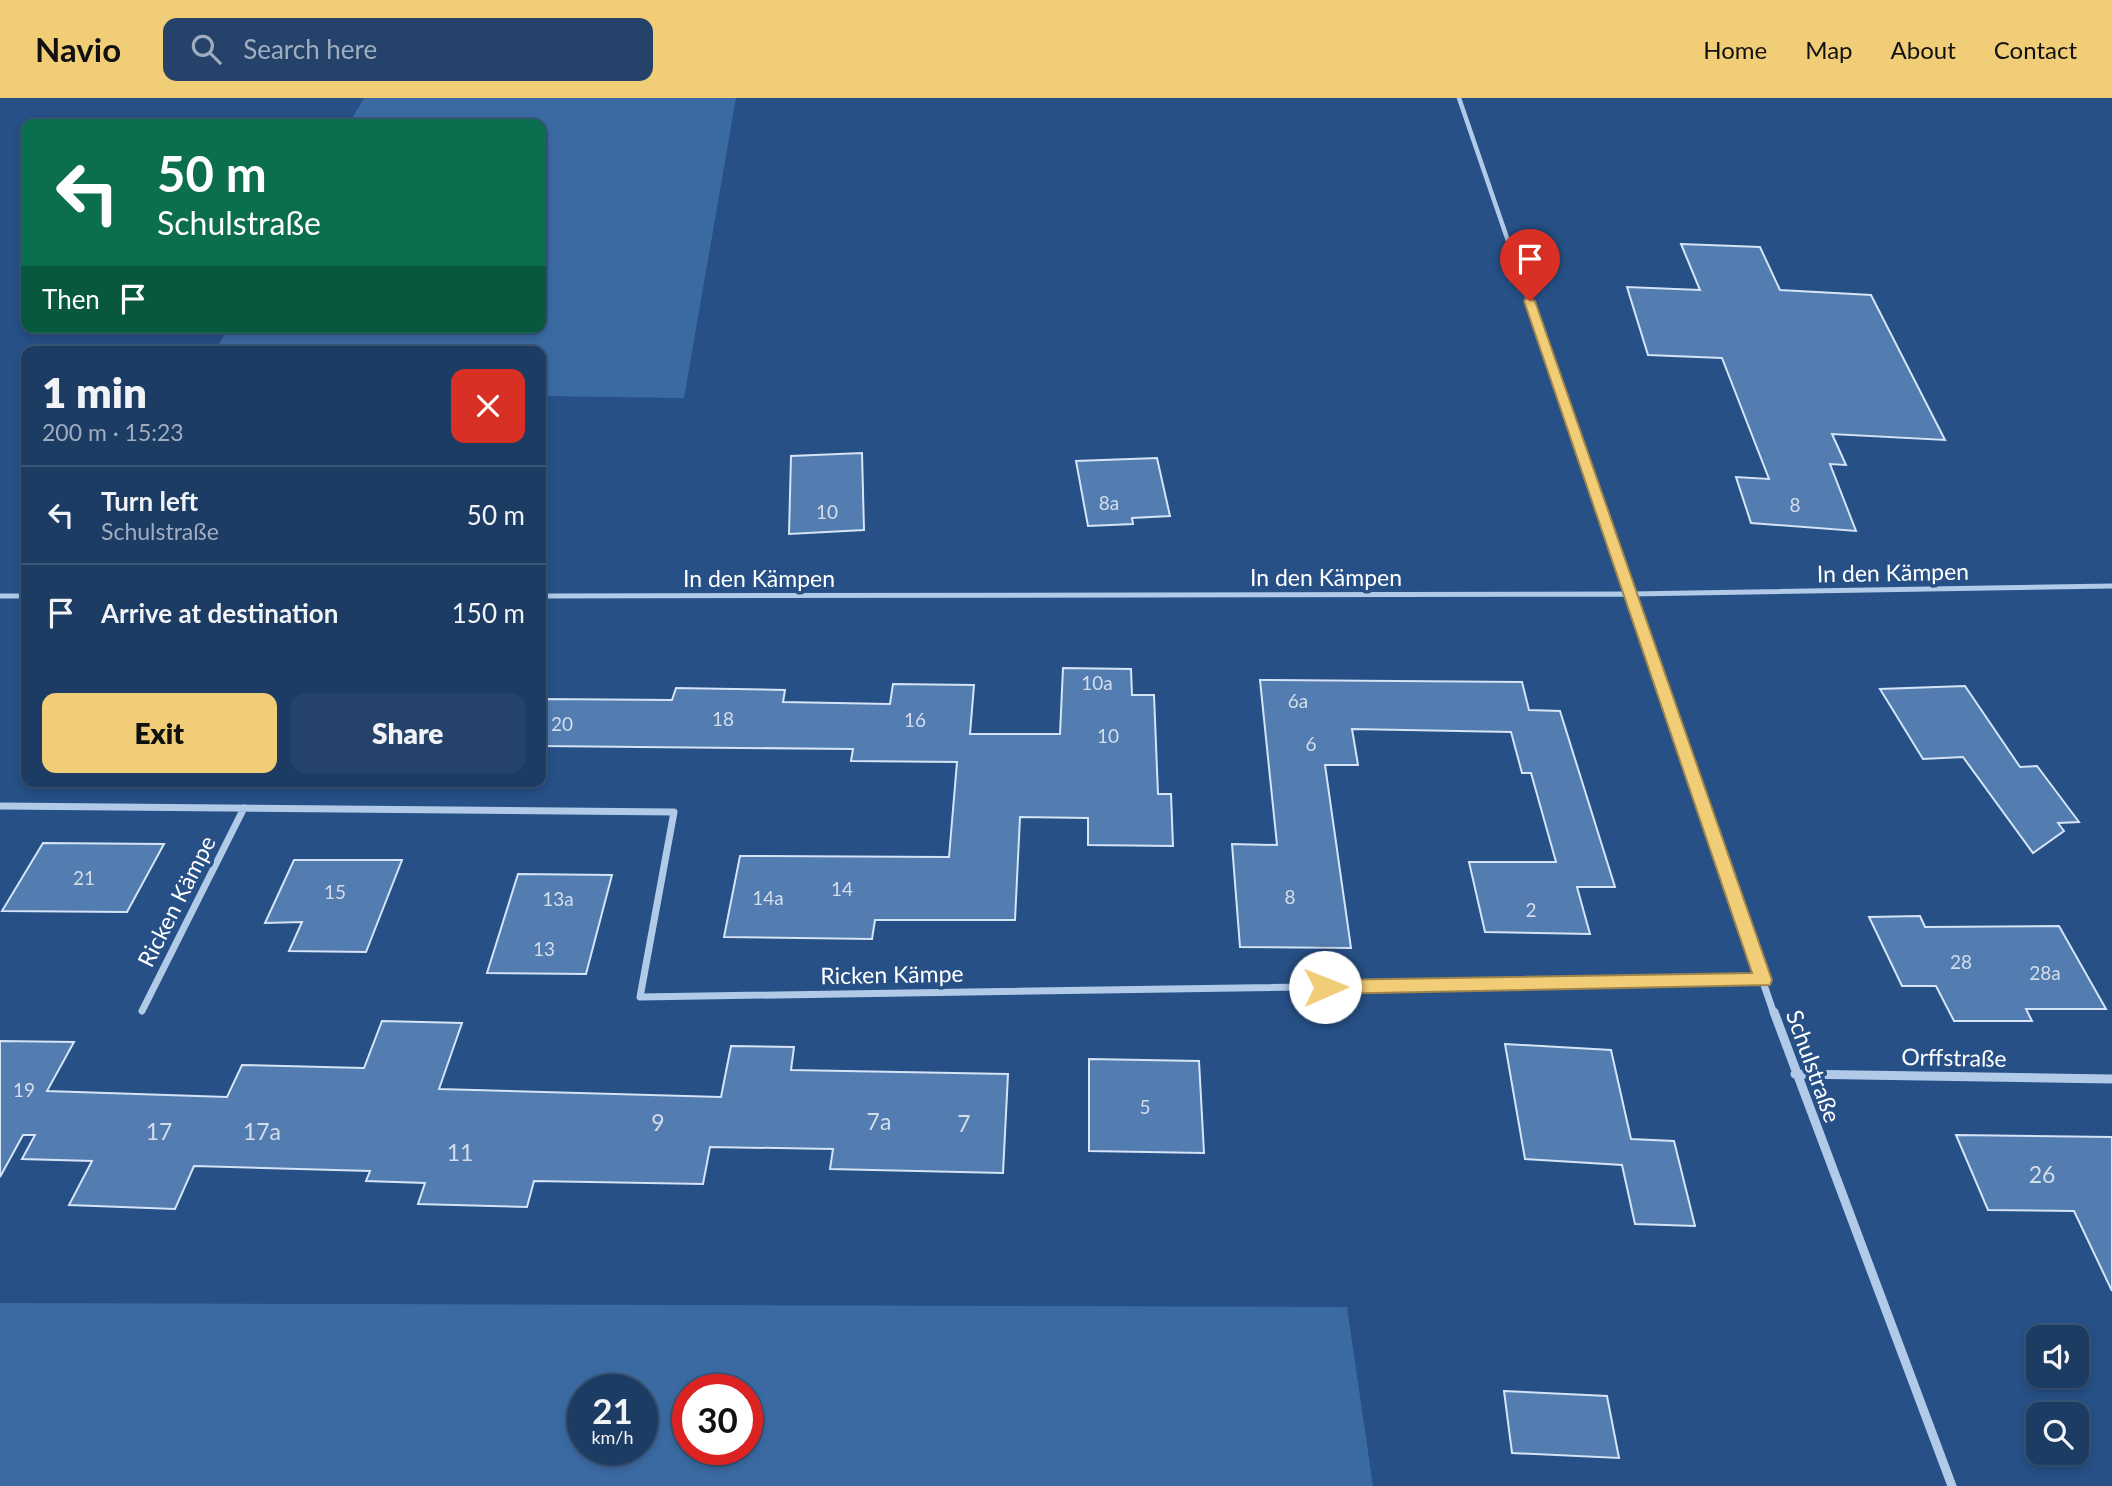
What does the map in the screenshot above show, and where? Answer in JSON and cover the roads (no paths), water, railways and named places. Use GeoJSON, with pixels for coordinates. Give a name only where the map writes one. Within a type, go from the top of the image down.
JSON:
{"type":"FeatureCollection","features":[{"type":"Feature","properties":{"kind":"street","name":"Schulstraße"},"geometry":{"type":"LineString","coordinates":[[1459,98],[1632,594],[1795,1074],[1952,1486]]}},
{"type":"Feature","properties":{"kind":"street","name":"In den Kämpen"},"geometry":{"type":"LineString","coordinates":[[546,596],[1632,594],[2112,586]]}},
{"type":"Feature","properties":{"kind":"street"},"geometry":{"type":"LineString","coordinates":[[0,596],[21,596]]}},
{"type":"Feature","properties":{"kind":"street","name":"Ricken Kämpe"},"geometry":{"type":"LineString","coordinates":[[0,806],[674,812],[640,997],[1763,980]]}},
{"type":"Feature","properties":{"kind":"street","name":"Ricken Kämpe"},"geometry":{"type":"LineString","coordinates":[[142,1011],[244,808]]}},
{"type":"Feature","properties":{"kind":"street","name":"Orffstraße"},"geometry":{"type":"LineString","coordinates":[[1795,1074],[2112,1079]]}}]}
